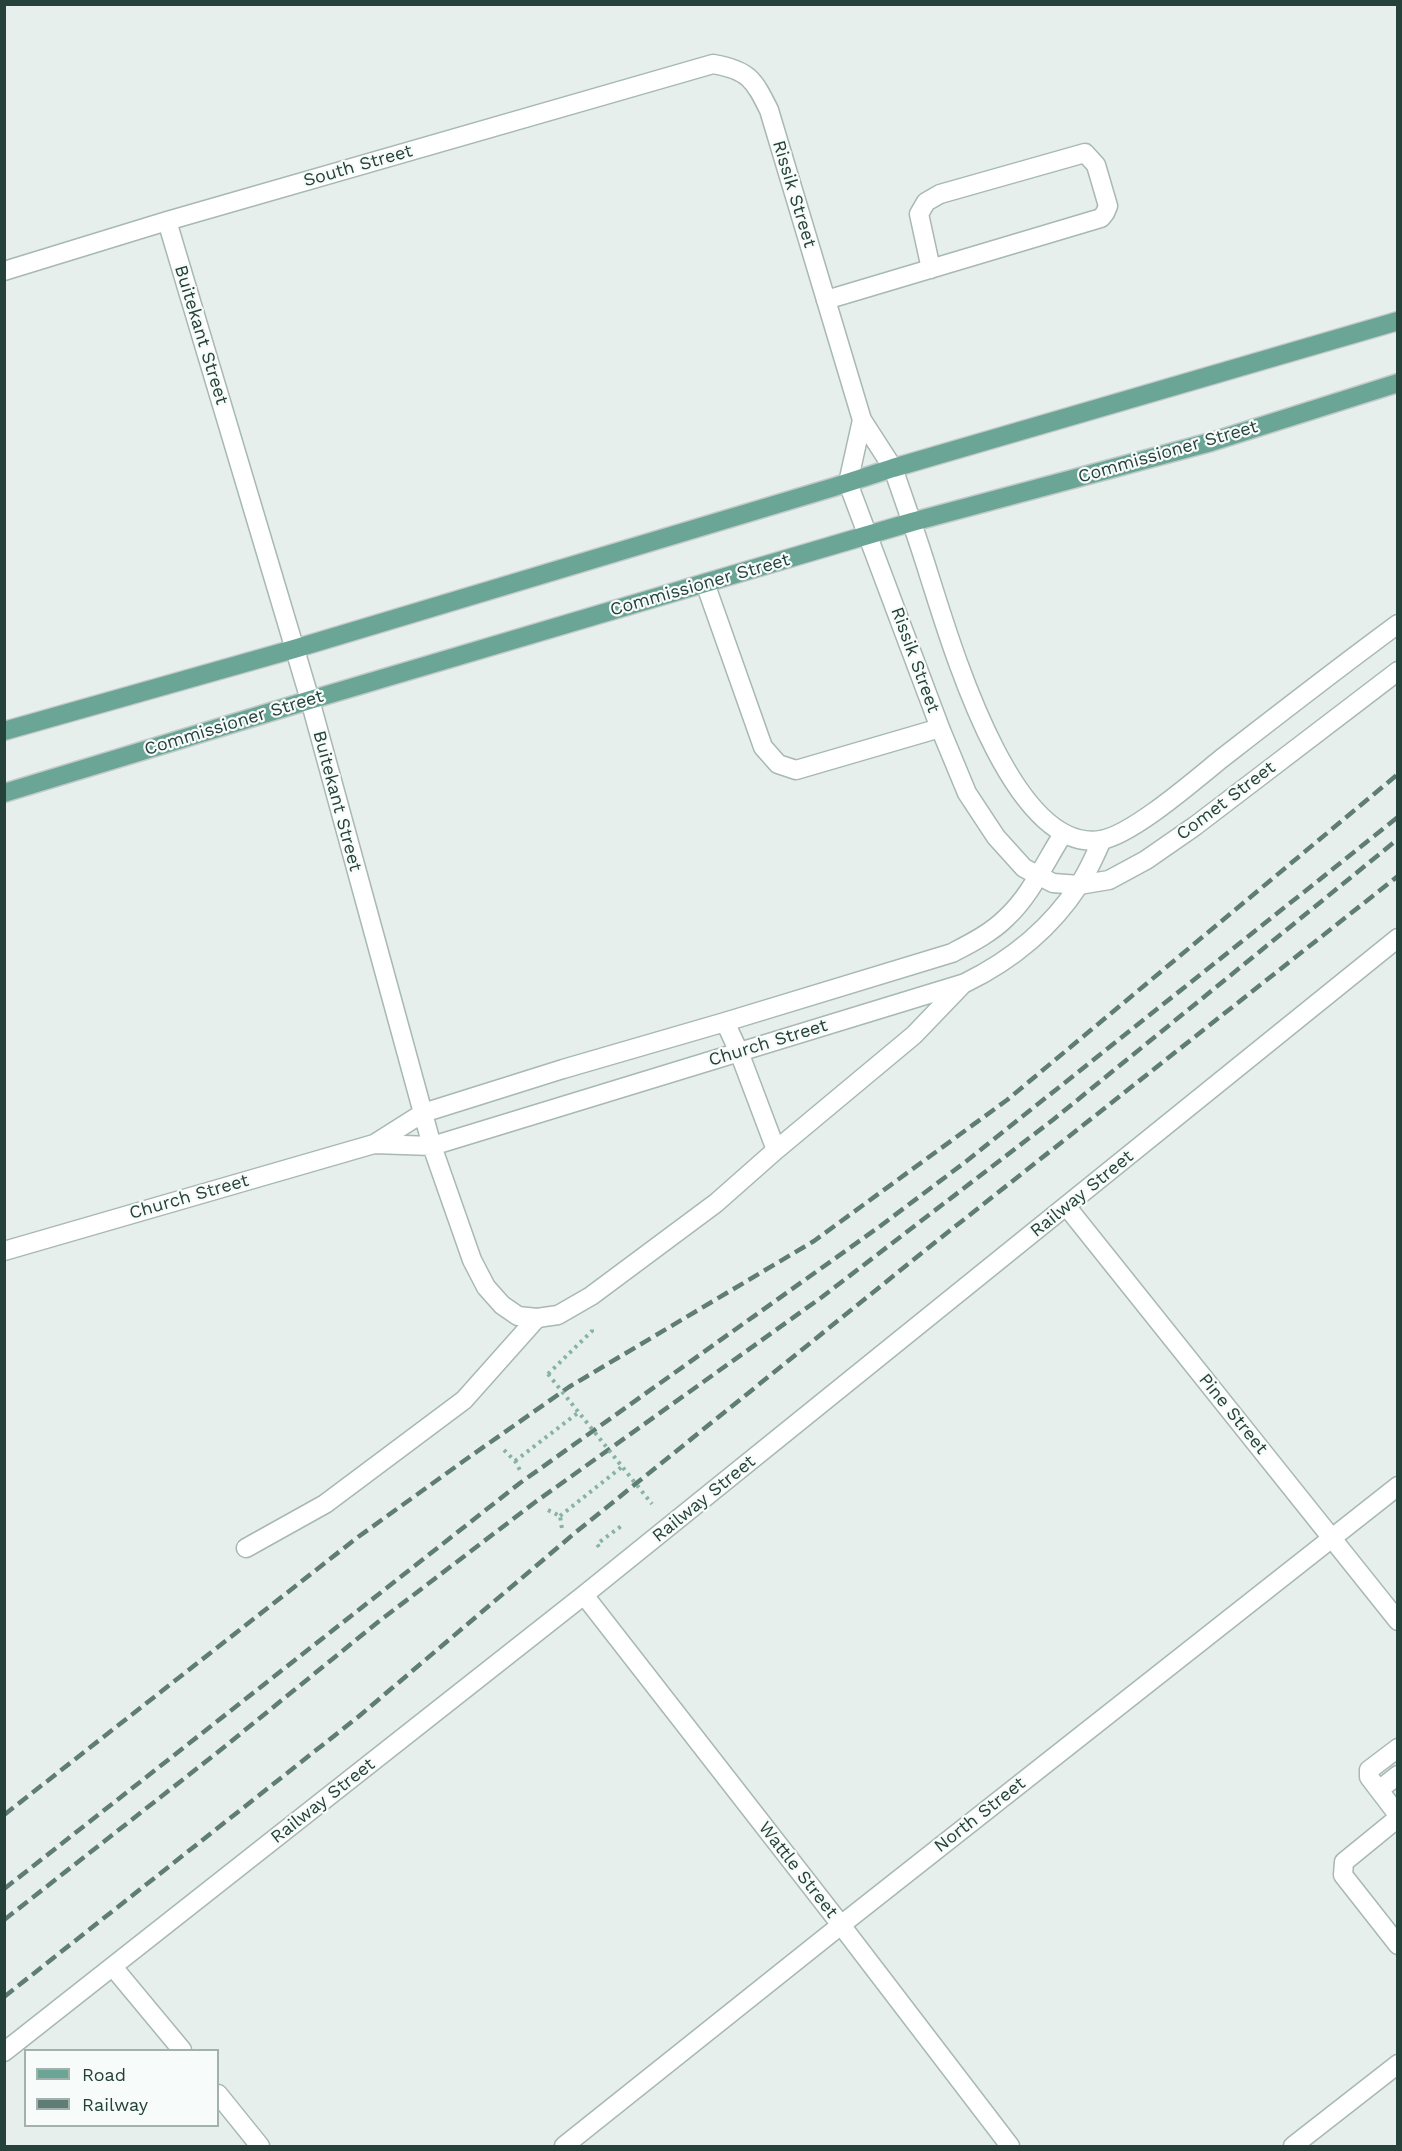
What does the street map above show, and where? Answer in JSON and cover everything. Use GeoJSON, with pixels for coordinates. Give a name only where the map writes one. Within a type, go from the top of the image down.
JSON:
{"type":"FeatureCollection","features":[{"type":"Feature","properties":{"kind":"main road"},"geometry":{"type":"LineString","coordinates":[[4,731],[294,649],[893,468],[1398,321]]}},
{"type":"Feature","properties":{"kind":"main road","name":"Commissioner Street"},"geometry":{"type":"LineString","coordinates":[[4,793],[912,522],[1210,442],[1398,383]]}},
{"type":"Feature","properties":{"kind":"street","name":"South Street"},"geometry":{"type":"LineString","coordinates":[[4,271],[167,221],[713,64]]}},
{"type":"Feature","properties":{"kind":"street","name":"Rissik Street"},"geometry":{"type":"LineString","coordinates":[[713,64],[742,72],[755,84],[769,110],[862,420],[893,468],[953,649],[984,728],[1010,777],[1041,817],[1063,834],[1083,840],[1102,840]]}},
{"type":"Feature","properties":{"kind":"street"},"geometry":{"type":"LineString","coordinates":[[826,300],[930,269],[1101,218],[1108,206],[1096,165],[1085,153],[940,194],[926,202],[919,214],[930,269]]}},
{"type":"Feature","properties":{"kind":"street","name":"Buitekant Street"},"geometry":{"type":"LineString","coordinates":[[167,221],[310,700],[432,1146],[472,1260],[486,1287],[502,1305],[518,1316],[537,1318]]}},
{"type":"Feature","properties":{"kind":"street","name":"Rissik Street"},"geometry":{"type":"LineString","coordinates":[[862,420],[848,483],[940,728],[967,793],[990,828],[1024,868],[1038,875]]}},
{"type":"Feature","properties":{"kind":"street"},"geometry":{"type":"LineString","coordinates":[[705,583],[763,747],[778,764],[796,770],[940,728]]}},
{"type":"Feature","properties":{"kind":"street","name":"Comet Street"},"geometry":{"type":"LineString","coordinates":[[1102,840],[1123,831],[1158,809],[1335,670],[1398,624]]}},
{"type":"Feature","properties":{"kind":"street","name":"Comet Street"},"geometry":{"type":"LineString","coordinates":[[1038,875],[1053,884],[1079,885],[1109,880],[1146,860],[1195,826],[1398,671]]}},
{"type":"Feature","properties":{"kind":"street","name":"Church Street"},"geometry":{"type":"LineString","coordinates":[[4,1251],[374,1144],[423,1113],[562,1069],[952,953],[982,937],[1006,918],[1026,895],[1063,834]]}},
{"type":"Feature","properties":{"kind":"street","name":"Church Street"},"geometry":{"type":"LineString","coordinates":[[374,1144],[432,1146],[965,983],[991,970],[1025,945],[1053,919],[1079,885],[1102,840]]}},
{"type":"Feature","properties":{"kind":"street","name":"Railway Street"},"geometry":{"type":"LineString","coordinates":[[4,2052],[584,1594],[1398,938]]}},
{"type":"Feature","properties":{"kind":"street"},"geometry":{"type":"LineString","coordinates":[[246,1548],[325,1504],[464,1400],[537,1318],[558,1315],[591,1296],[717,1203],[776,1150],[914,1035],[965,983]]}},
{"type":"Feature","properties":{"kind":"street"},"geometry":{"type":"LineString","coordinates":[[725,1022],[739,1052],[776,1150]]}},
{"type":"Feature","properties":{"kind":"street","name":"Pine Street"},"geometry":{"type":"LineString","coordinates":[[1067,1207],[1398,1621]]}},
{"type":"Feature","properties":{"kind":"street","name":"North Street"},"geometry":{"type":"LineString","coordinates":[[564,2146],[1398,1486]]}},
{"type":"Feature","properties":{"kind":"street","name":"Wattle Street"},"geometry":{"type":"LineString","coordinates":[[584,1594],[1010,2146]]}},
{"type":"Feature","properties":{"kind":"street"},"geometry":{"type":"LineString","coordinates":[[1398,1748],[1369,1770],[1369,1777],[1398,1816],[1344,1862],[1343,1875],[1398,1946]]}},
{"type":"Feature","properties":{"kind":"street"},"geometry":{"type":"LineString","coordinates":[[1379,1790],[1398,1775]]}},
{"type":"Feature","properties":{"kind":"street"},"geometry":{"type":"LineString","coordinates":[[113,1967],[181,2049]]}},
{"type":"Feature","properties":{"kind":"street"},"geometry":{"type":"LineString","coordinates":[[1293,2146],[1398,2064]]}},
{"type":"Feature","properties":{"kind":"street"},"geometry":{"type":"LineString","coordinates":[[219,2095],[260,2146]]}},
{"type":"Feature","properties":{"kind":"path"},"geometry":{"type":"LineString","coordinates":[[592,1331],[548,1374],[652,1504]]}},
{"type":"Feature","properties":{"kind":"path"},"geometry":{"type":"LineString","coordinates":[[515,1461],[579,1412]]}},
{"type":"Feature","properties":{"kind":"path"},"geometry":{"type":"LineString","coordinates":[[504,1450],[515,1461],[521,1472]]}},
{"type":"Feature","properties":{"kind":"path"},"geometry":{"type":"LineString","coordinates":[[560,1516],[623,1466]]}},
{"type":"Feature","properties":{"kind":"path"},"geometry":{"type":"LineString","coordinates":[[548,1510],[560,1516]]}},
{"type":"Feature","properties":{"kind":"path"},"geometry":{"type":"LineString","coordinates":[[560,1516],[562,1529]]}},
{"type":"Feature","properties":{"kind":"railway"},"geometry":{"type":"LineString","coordinates":[[4,1815],[358,1537],[465,1460],[569,1387],[814,1241],[1007,1100],[1398,774]]}},
{"type":"Feature","properties":{"kind":"railway"},"geometry":{"type":"LineString","coordinates":[[4,1889],[520,1483],[879,1227],[964,1163],[1398,817]]}},
{"type":"Feature","properties":{"kind":"railway"},"geometry":{"type":"LineString","coordinates":[[4,1920],[218,1752],[378,1622],[534,1503],[822,1297],[1054,1119],[1398,839]]}},
{"type":"Feature","properties":{"kind":"railway"},"geometry":{"type":"LineString","coordinates":[[4,1997],[358,1717],[576,1532],[933,1244],[1398,876]]}}]}
